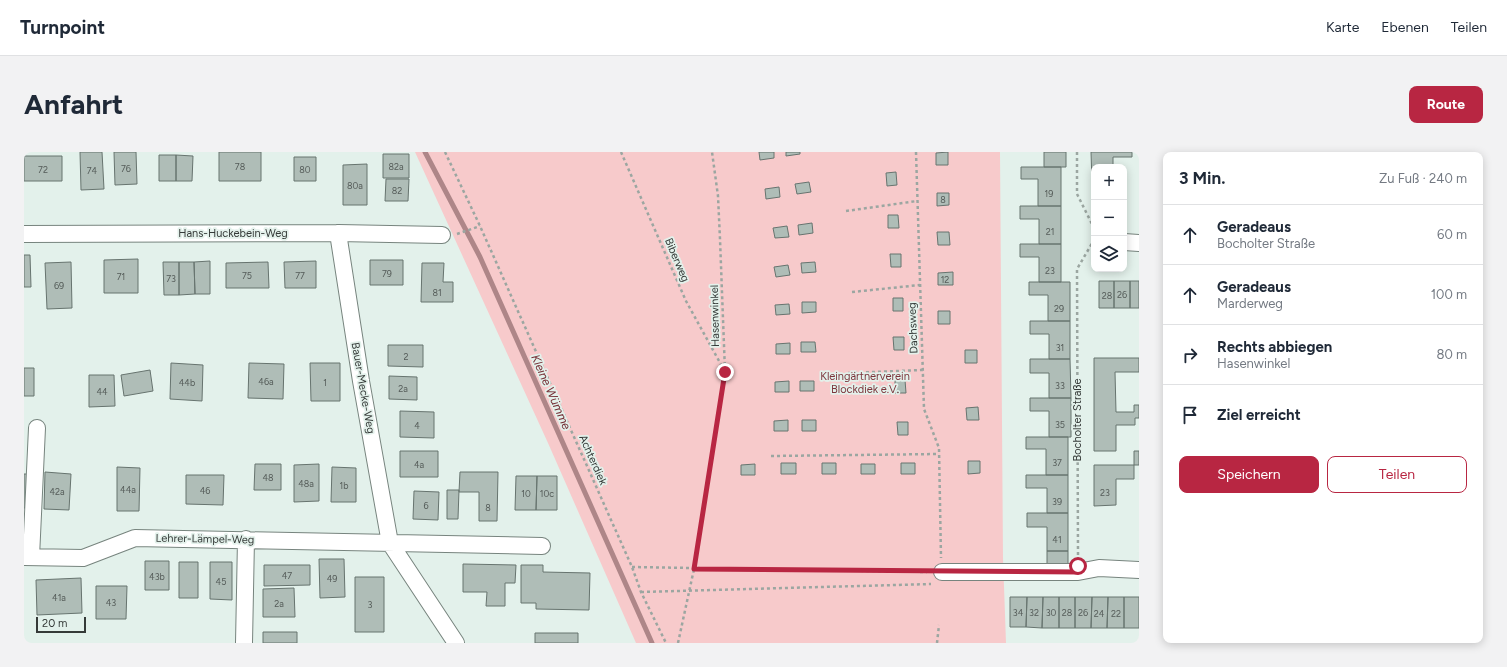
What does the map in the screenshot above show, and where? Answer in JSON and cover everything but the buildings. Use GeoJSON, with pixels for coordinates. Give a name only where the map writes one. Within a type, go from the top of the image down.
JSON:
{"type":"FeatureCollection","features":[{"type":"Feature","properties":{"kind":"street","name":"Hans-Huckebein-Weg"},"geometry":{"type":"LineString","coordinates":[[24,234],[338,233],[442,235]]}},
{"type":"Feature","properties":{"kind":"street","name":"Bauer-Mecke-Weg"},"geometry":{"type":"LineString","coordinates":[[338,233],[361,381],[390,543],[456,643]]}},
{"type":"Feature","properties":{"kind":"street"},"geometry":{"type":"LineString","coordinates":[[1127,242],[1139,243]]}},
{"type":"Feature","properties":{"kind":"street"},"geometry":{"type":"LineString","coordinates":[[28,557],[37,428]]}},
{"type":"Feature","properties":{"kind":"street","name":"Lehrer-Lämpel-Weg"},"geometry":{"type":"LineString","coordinates":[[28,557],[82,558],[135,538],[390,543]]}},
{"type":"Feature","properties":{"kind":"street"},"geometry":{"type":"LineString","coordinates":[[244,643],[246,539]]}},
{"type":"Feature","properties":{"kind":"street"},"geometry":{"type":"LineString","coordinates":[[390,543],[542,546]]}},
{"type":"Feature","properties":{"kind":"street"},"geometry":{"type":"LineString","coordinates":[[938,578],[1078,572],[1099,568],[1139,570]]}},
{"type":"Feature","properties":{"kind":"path","name":"Achterdiek"},"geometry":{"type":"LineString","coordinates":[[445,152],[480,226],[632,567],[641,592],[666,643]]}},
{"type":"Feature","properties":{"kind":"path","name":"Biberweg"},"geometry":{"type":"LineString","coordinates":[[621,152],[686,302],[725,372]]}},
{"type":"Feature","properties":{"kind":"path","name":"Hasenwinkel"},"geometry":{"type":"LineString","coordinates":[[678,643],[694,569],[725,372],[718,203],[712,152]]}},
{"type":"Feature","properties":{"kind":"path","name":"Dachsweg"},"geometry":{"type":"LineString","coordinates":[[916,152],[924,409],[939,448],[938,578]]}},
{"type":"Feature","properties":{"kind":"path"},"geometry":{"type":"LineString","coordinates":[[1077,152],[1077,194],[1091,222]]}},
{"type":"Feature","properties":{"kind":"path"},"geometry":{"type":"LineString","coordinates":[[846,211],[917,201]]}},
{"type":"Feature","properties":{"kind":"path"},"geometry":{"type":"LineString","coordinates":[[460,234],[480,226]]}},
{"type":"Feature","properties":{"kind":"path","name":"Bocholter Straße"},"geometry":{"type":"LineString","coordinates":[[1078,572],[1077,269],[1091,245]]}},
{"type":"Feature","properties":{"kind":"path"},"geometry":{"type":"LineString","coordinates":[[852,292],[920,285]]}},
{"type":"Feature","properties":{"kind":"path"},"geometry":{"type":"LineString","coordinates":[[848,373],[923,370]]}},
{"type":"Feature","properties":{"kind":"path"},"geometry":{"type":"LineString","coordinates":[[771,456],[939,454]]}},
{"type":"Feature","properties":{"kind":"path"},"geometry":{"type":"LineString","coordinates":[[632,567],[938,578]]}},
{"type":"Feature","properties":{"kind":"path"},"geometry":{"type":"LineString","coordinates":[[641,592],[689,591],[938,578]]}},
{"type":"Feature","properties":{"kind":"path"},"geometry":{"type":"LineString","coordinates":[[937,643],[939,625]]}},
{"type":"Feature","properties":{"kind":"green space","name":"Kleingärtnerverein Blockdiek e.V."},"geometry":{"type":"Polygon","coordinates":[[[415,152],[1000,152],[1003,558],[1006,643],[636,643],[548,443],[415,152]]]}},
{"type":"Feature","properties":{"kind":"waterway","name":"Kleine Wümme"},"geometry":{"type":"LineString","coordinates":[[425,152],[480,257],[652,643]]}},
{"type":"Feature","properties":{"kind":"route"},"geometry":{"type":"LineString","coordinates":[[725,372],[694,569],[1078,572],[1078,566]]}}]}
